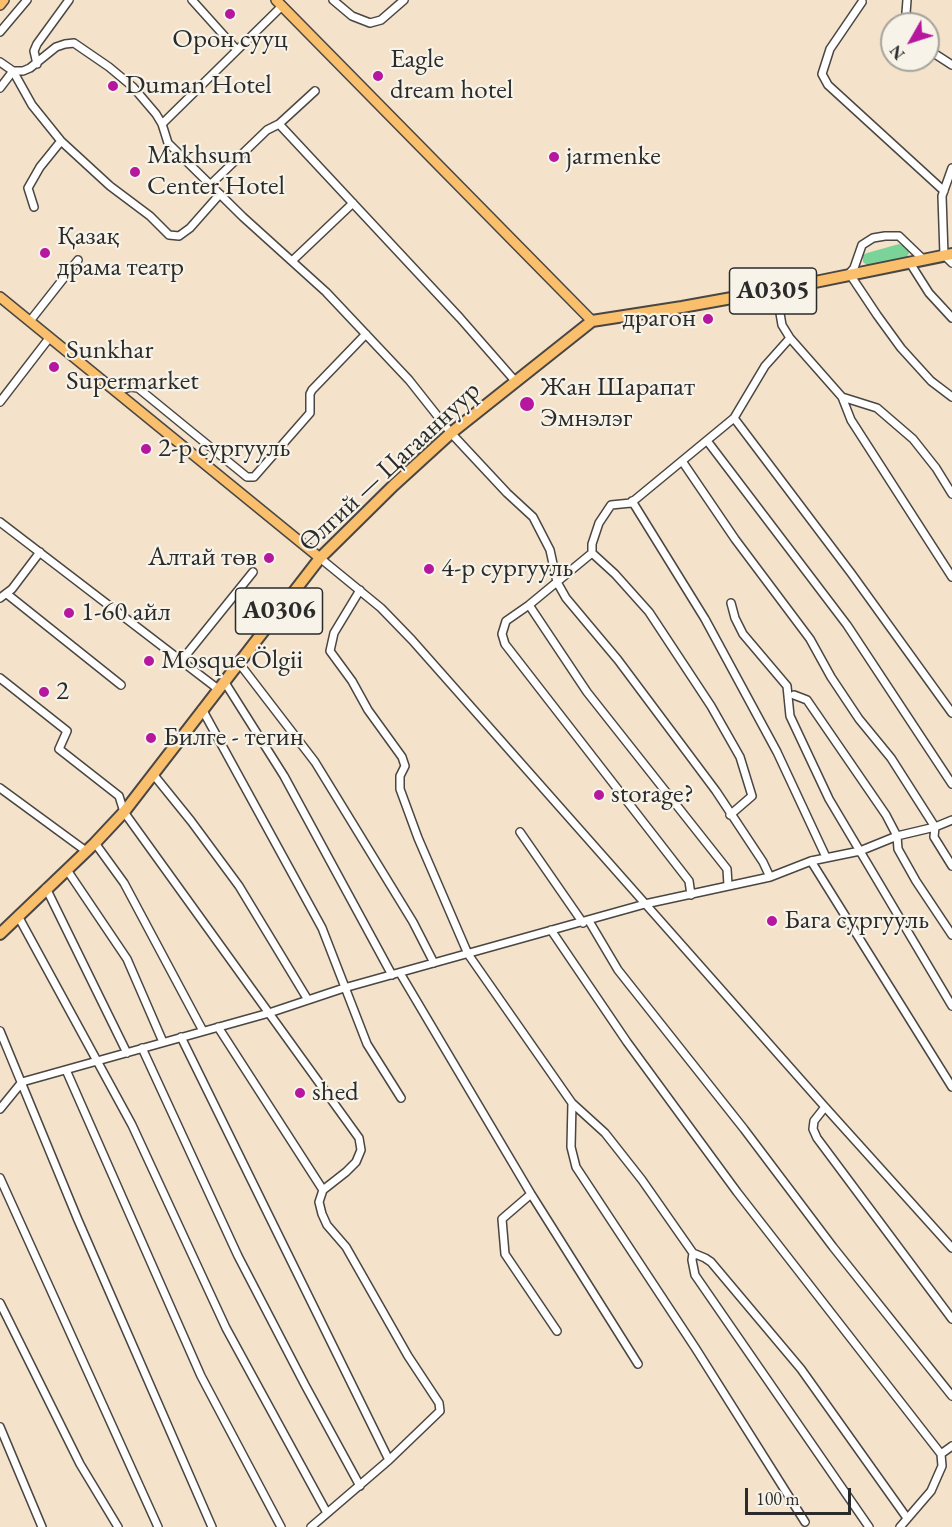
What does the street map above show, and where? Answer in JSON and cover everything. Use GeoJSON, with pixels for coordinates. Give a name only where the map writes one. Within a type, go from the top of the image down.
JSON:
{"type":"FeatureCollection","features":[{"type":"Feature","properties":{"kind":"highway","name":"A0305"},"geometry":{"type":"LineString","coordinates":[[592,321],[776,291],[924,260],[949,257]]}},
{"type":"Feature","properties":{"kind":"highway","name":"Өлгий — Цагааннуур"},"geometry":{"type":"LineString","coordinates":[[0,934],[124,812],[320,558],[394,485],[451,434],[592,321]]}},
{"type":"Feature","properties":{"kind":"main road"},"geometry":{"type":"LineString","coordinates":[[0,5],[4,0]]}},
{"type":"Feature","properties":{"kind":"main road"},"geometry":{"type":"LineString","coordinates":[[279,3],[592,321]]}},
{"type":"Feature","properties":{"kind":"main road"},"geometry":{"type":"LineString","coordinates":[[0,297],[320,558]]}},
{"type":"Feature","properties":{"kind":"street"},"geometry":{"type":"LineString","coordinates":[[0,32],[27,0]]}},
{"type":"Feature","properties":{"kind":"street"},"geometry":{"type":"LineString","coordinates":[[37,63],[34,51],[37,44],[69,0]]}},
{"type":"Feature","properties":{"kind":"street"},"geometry":{"type":"LineString","coordinates":[[192,0],[237,50]]}},
{"type":"Feature","properties":{"kind":"street"},"geometry":{"type":"LineString","coordinates":[[333,0],[352,16],[370,23],[381,20],[404,0]]}},
{"type":"Feature","properties":{"kind":"street"},"geometry":{"type":"LineString","coordinates":[[862,2],[830,49],[822,74],[828,85],[944,191]]}},
{"type":"Feature","properties":{"kind":"street"},"geometry":{"type":"LineString","coordinates":[[162,124],[237,50],[279,3]]}},
{"type":"Feature","properties":{"kind":"street"},"geometry":{"type":"LineString","coordinates":[[13,71],[23,71],[56,47],[74,43],[109,67],[133,87],[156,114],[168,143],[326,292],[366,334],[409,380],[451,434],[533,517],[549,550],[557,582],[566,598],[618,660],[716,791],[763,862],[770,877]]}},
{"type":"Feature","properties":{"kind":"street"},"geometry":{"type":"LineString","coordinates":[[0,62],[13,71],[32,105],[61,141],[110,186],[150,216],[170,235],[179,236],[190,228],[220,194]]}},
{"type":"Feature","properties":{"kind":"street"},"geometry":{"type":"LineString","coordinates":[[0,88],[13,71]]}},
{"type":"Feature","properties":{"kind":"street"},"geometry":{"type":"LineString","coordinates":[[210,185],[267,130],[279,124],[315,91]]}},
{"type":"Feature","properties":{"kind":"street"},"geometry":{"type":"LineString","coordinates":[[279,124],[460,318],[516,382]]}},
{"type":"Feature","properties":{"kind":"street"},"geometry":{"type":"LineString","coordinates":[[34,207],[27,188],[61,141]]}},
{"type":"Feature","properties":{"kind":"street"},"geometry":{"type":"LineString","coordinates":[[949,257],[942,196],[952,168]]}},
{"type":"Feature","properties":{"kind":"street"},"geometry":{"type":"LineString","coordinates":[[292,261],[353,203]]}},
{"type":"Feature","properties":{"kind":"street"},"geometry":{"type":"LineString","coordinates":[[924,260],[899,236],[873,238],[862,245],[849,276],[901,348],[931,381],[952,397]]}},
{"type":"Feature","properties":{"kind":"street"},"geometry":{"type":"LineString","coordinates":[[30,321],[78,260]]}},
{"type":"Feature","properties":{"kind":"street"},"geometry":{"type":"LineString","coordinates":[[910,263],[929,292],[952,318]]}},
{"type":"Feature","properties":{"kind":"street"},"geometry":{"type":"LineString","coordinates":[[776,291],[782,325],[790,338],[842,397],[851,420],[952,577]]}},
{"type":"Feature","properties":{"kind":"street"},"geometry":{"type":"LineString","coordinates":[[117,391],[131,387],[138,388],[247,477],[254,477],[310,413],[312,390],[366,334]]}},
{"type":"Feature","properties":{"kind":"street"},"geometry":{"type":"LineString","coordinates":[[0,402],[50,337]]}},
{"type":"Feature","properties":{"kind":"street"},"geometry":{"type":"LineString","coordinates":[[730,815],[752,796],[741,757],[711,706],[649,612],[615,574],[592,553],[592,544],[599,523],[611,506],[632,501],[734,418],[765,366],[790,338]]}},
{"type":"Feature","properties":{"kind":"street"},"geometry":{"type":"LineString","coordinates":[[842,397],[877,408],[913,439],[936,468],[952,494]]}},
{"type":"Feature","properties":{"kind":"street"},"geometry":{"type":"LineString","coordinates":[[734,418],[851,573],[952,713]]}},
{"type":"Feature","properties":{"kind":"street"},"geometry":{"type":"LineString","coordinates":[[708,441],[847,625],[952,784]]}},
{"type":"Feature","properties":{"kind":"street"},"geometry":{"type":"LineString","coordinates":[[682,460],[735,539],[810,639],[831,677],[859,719],[891,758],[935,827],[934,837],[952,866]]}},
{"type":"Feature","properties":{"kind":"street"},"geometry":{"type":"LineString","coordinates":[[632,501],[705,619],[777,752],[826,857]]}},
{"type":"Feature","properties":{"kind":"street"},"geometry":{"type":"LineString","coordinates":[[0,522],[182,660],[221,685],[284,776],[396,974],[638,1364]]}},
{"type":"Feature","properties":{"kind":"street"},"geometry":{"type":"LineString","coordinates":[[0,598],[7,594],[40,552]]}},
{"type":"Feature","properties":{"kind":"street"},"geometry":{"type":"LineString","coordinates":[[592,553],[506,621],[502,634],[505,644],[689,881],[691,895]]}},
{"type":"Feature","properties":{"kind":"street"},"geometry":{"type":"LineString","coordinates":[[320,558],[360,590],[412,640],[952,1248]]}},
{"type":"Feature","properties":{"kind":"street"},"geometry":{"type":"LineString","coordinates":[[182,660],[253,572]]}},
{"type":"Feature","properties":{"kind":"street"},"geometry":{"type":"LineString","coordinates":[[360,590],[334,633],[330,651],[402,757],[405,766],[400,776],[400,789],[418,838],[468,954],[572,1104],[605,1133],[693,1252],[705,1257],[711,1263],[801,1369],[907,1518]]}},
{"type":"Feature","properties":{"kind":"street"},"geometry":{"type":"LineString","coordinates":[[7,594],[121,685]]}},
{"type":"Feature","properties":{"kind":"street"},"geometry":{"type":"LineString","coordinates":[[731,603],[743,634],[787,686],[790,716],[829,799],[952,1006]]}},
{"type":"Feature","properties":{"kind":"street"},"geometry":{"type":"LineString","coordinates":[[529,605],[587,692],[727,869],[728,885]]}},
{"type":"Feature","properties":{"kind":"street"},"geometry":{"type":"LineString","coordinates":[[239,663],[315,762],[413,922],[434,963]]}},
{"type":"Feature","properties":{"kind":"street"},"geometry":{"type":"LineString","coordinates":[[0,678],[67,731],[59,749],[119,796],[124,812],[359,1138],[361,1150],[356,1162],[323,1190],[319,1202],[327,1225],[346,1247],[408,1356],[439,1403],[440,1411],[389,1460],[311,1527]]}},
{"type":"Feature","properties":{"kind":"street"},"geometry":{"type":"LineString","coordinates":[[794,695],[807,700],[873,796],[897,836],[898,849],[916,881],[952,935]]}},
{"type":"Feature","properties":{"kind":"street"},"geometry":{"type":"LineString","coordinates":[[202,709],[322,928],[367,1044],[401,1098]]}},
{"type":"Feature","properties":{"kind":"street"},"geometry":{"type":"LineString","coordinates":[[153,774],[191,820],[238,886],[308,1000]]}},
{"type":"Feature","properties":{"kind":"street"},"geometry":{"type":"LineString","coordinates":[[0,788],[86,851]]}},
{"type":"Feature","properties":{"kind":"street"},"geometry":{"type":"LineString","coordinates":[[0,1109],[22,1082],[269,1013],[344,988],[645,904],[770,877],[811,861],[860,851],[897,836],[935,827],[952,820]]}},
{"type":"Feature","properties":{"kind":"street"},"geometry":{"type":"LineString","coordinates":[[520,832],[618,970],[744,1129],[840,1257],[952,1396]]}},
{"type":"Feature","properties":{"kind":"street"},"geometry":{"type":"LineString","coordinates":[[95,843],[124,883],[203,1031]]}},
{"type":"Feature","properties":{"kind":"street"},"geometry":{"type":"LineString","coordinates":[[811,861],[952,1087]]}},
{"type":"Feature","properties":{"kind":"street"},"geometry":{"type":"LineString","coordinates":[[67,870],[127,959],[163,1042]]}},
{"type":"Feature","properties":{"kind":"street"},"geometry":{"type":"LineString","coordinates":[[46,888],[127,1053]]}},
{"type":"Feature","properties":{"kind":"street"},"geometry":{"type":"LineString","coordinates":[[18,916],[132,1125],[226,1328],[327,1514]]}},
{"type":"Feature","properties":{"kind":"street"},"geometry":{"type":"LineString","coordinates":[[552,930],[627,1042],[737,1192],[941,1454],[942,1466],[932,1491],[900,1527]]}},
{"type":"Feature","properties":{"kind":"street"},"geometry":{"type":"LineString","coordinates":[[218,1027],[323,1190]]}},
{"type":"Feature","properties":{"kind":"street"},"geometry":{"type":"LineString","coordinates":[[0,1031],[78,1220],[212,1527]]}},
{"type":"Feature","properties":{"kind":"street"},"geometry":{"type":"LineString","coordinates":[[181,1037],[389,1460]]}},
{"type":"Feature","properties":{"kind":"street"},"geometry":{"type":"LineString","coordinates":[[142,1048],[238,1256],[360,1486]]}},
{"type":"Feature","properties":{"kind":"street"},"geometry":{"type":"LineString","coordinates":[[66,1070],[201,1376],[280,1527]]}},
{"type":"Feature","properties":{"kind":"street"},"geometry":{"type":"LineString","coordinates":[[572,1104],[571,1147],[576,1167],[690,1339],[805,1522]]}},
{"type":"Feature","properties":{"kind":"street"},"geometry":{"type":"LineString","coordinates":[[825,1107],[814,1122],[813,1130],[817,1138],[952,1319]]}},
{"type":"Feature","properties":{"kind":"street"},"geometry":{"type":"LineString","coordinates":[[0,1178],[159,1527]]}},
{"type":"Feature","properties":{"kind":"street"},"geometry":{"type":"LineString","coordinates":[[531,1194],[502,1220],[505,1254],[556,1331]]}},
{"type":"Feature","properties":{"kind":"street"},"geometry":{"type":"LineString","coordinates":[[693,1252],[692,1260],[696,1275],[869,1527]]}},
{"type":"Feature","properties":{"kind":"street"},"geometry":{"type":"LineString","coordinates":[[0,1303],[80,1464],[118,1527]]}},
{"type":"Feature","properties":{"kind":"street"},"geometry":{"type":"LineString","coordinates":[[0,1427],[42,1527]]}},
{"type":"Feature","properties":{"kind":"street"},"geometry":{"type":"LineString","coordinates":[[941,1454],[952,1446]]}},
{"type":"Feature","properties":{"kind":"green space"},"geometry":{"type":"Polygon","coordinates":[[[899,244],[907,248],[909,253],[906,259],[868,266],[863,262],[863,255],[867,253],[899,244]]]}},
{"type":"Feature","properties":{"kind":"place","name":"Орон сууц"},"geometry":{"type":"Point","coordinates":[230,14]}},
{"type":"Feature","properties":{"kind":"place","name":"Eagle dream hotel"},"geometry":{"type":"Point","coordinates":[378,76]}},
{"type":"Feature","properties":{"kind":"place","name":"Duman Hotel"},"geometry":{"type":"Point","coordinates":[113,86]}},
{"type":"Feature","properties":{"kind":"place","name":"jarmenke"},"geometry":{"type":"Point","coordinates":[554,157]}},
{"type":"Feature","properties":{"kind":"place","name":"Makhsum Center Hotel"},"geometry":{"type":"Point","coordinates":[135,172]}},
{"type":"Feature","properties":{"kind":"place","name":"Қазақ драма театр"},"geometry":{"type":"Point","coordinates":[45,253]}},
{"type":"Feature","properties":{"kind":"place","name":"драгон"},"geometry":{"type":"Point","coordinates":[708,319]}},
{"type":"Feature","properties":{"kind":"place","name":"Sunkhar Supermarket"},"geometry":{"type":"Point","coordinates":[54,367]}},
{"type":"Feature","properties":{"kind":"place","name":"Жан Шарапат Эмнэлэг"},"geometry":{"type":"Point","coordinates":[527,404]}},
{"type":"Feature","properties":{"kind":"place","name":"2-р сургууль"},"geometry":{"type":"Point","coordinates":[146,449]}},
{"type":"Feature","properties":{"kind":"place","name":"Алтай төв"},"geometry":{"type":"Point","coordinates":[269,558]}},
{"type":"Feature","properties":{"kind":"place","name":"4-р сургууль"},"geometry":{"type":"Point","coordinates":[429,569]}},
{"type":"Feature","properties":{"kind":"place","name":"1-60 айл"},"geometry":{"type":"Point","coordinates":[69,613]}},
{"type":"Feature","properties":{"kind":"place","name":"Mosque Ölgii"},"geometry":{"type":"Point","coordinates":[149,661]}},
{"type":"Feature","properties":{"kind":"place","name":"2"},"geometry":{"type":"Point","coordinates":[44,692]}},
{"type":"Feature","properties":{"kind":"place","name":"Билге - тегин"},"geometry":{"type":"Point","coordinates":[151,738]}},
{"type":"Feature","properties":{"kind":"place","name":"storage?"},"geometry":{"type":"Point","coordinates":[599,795]}},
{"type":"Feature","properties":{"kind":"place","name":"Бага сургууль"},"geometry":{"type":"Point","coordinates":[772,921]}},
{"type":"Feature","properties":{"kind":"place","name":"shed"},"geometry":{"type":"Point","coordinates":[300,1093]}}]}
